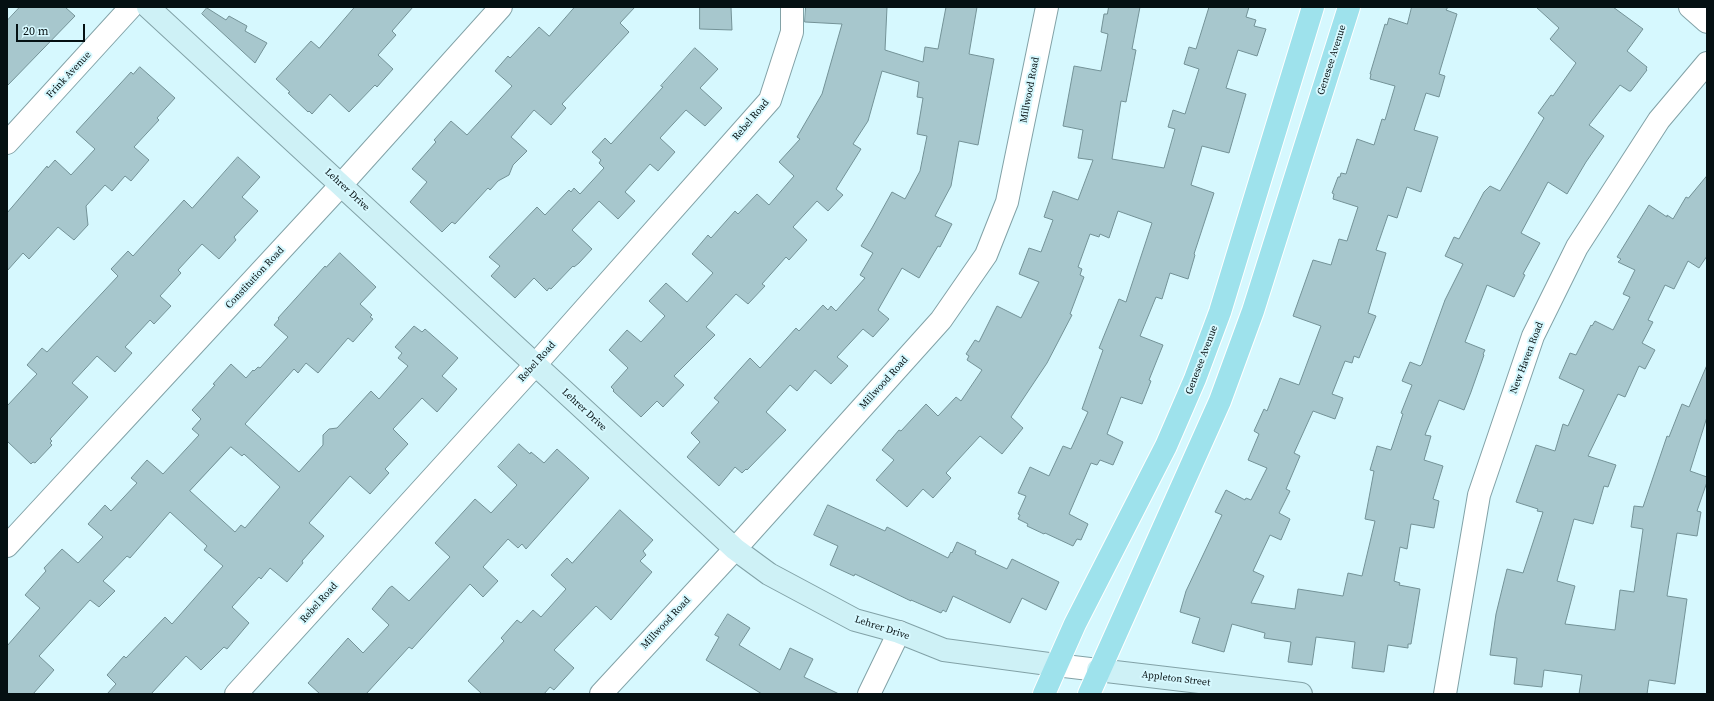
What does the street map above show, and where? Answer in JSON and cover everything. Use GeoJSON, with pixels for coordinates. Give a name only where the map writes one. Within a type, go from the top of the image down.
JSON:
{"type":"FeatureCollection","features":[{"type":"Feature","properties":{"kind":"main road","name":"Genesee Avenue"},"geometry":{"type":"LineString","coordinates":[[1044,694],[1082,611],[1166,446],[1195,380],[1220,312],[1313,7]]}},
{"type":"Feature","properties":{"kind":"main road","name":"Genesee Avenue"},"geometry":{"type":"LineString","coordinates":[[1089,694],[1098,670],[1220,401],[1253,311],[1349,7]]}},
{"type":"Feature","properties":{"kind":"street","name":"Frink Avenue"},"geometry":{"type":"LineString","coordinates":[[7,142],[131,7]]}},
{"type":"Feature","properties":{"kind":"street","name":"Lehrer Drive"},"geometry":{"type":"LineString","coordinates":[[148,7],[735,549],[769,574],[855,620],[899,632],[944,650],[1098,670]]}},
{"type":"Feature","properties":{"kind":"street","name":"Constitution Road"},"geometry":{"type":"LineString","coordinates":[[7,546],[341,185],[501,7]]}},
{"type":"Feature","properties":{"kind":"street","name":"Rebel Road"},"geometry":{"type":"LineString","coordinates":[[236,694],[535,365],[770,100],[792,32],[792,7]]}},
{"type":"Feature","properties":{"kind":"street","name":"Millwood Road"},"geometry":{"type":"LineString","coordinates":[[600,694],[735,549],[941,320],[986,255],[1007,202],[1047,7]]}},
{"type":"Feature","properties":{"kind":"street"},"geometry":{"type":"LineString","coordinates":[[1690,7],[1707,22]]}},
{"type":"Feature","properties":{"kind":"street","name":"New Haven Road"},"geometry":{"type":"LineString","coordinates":[[1445,694],[1479,495],[1533,336],[1577,247],[1659,120],[1707,63]]}},
{"type":"Feature","properties":{"kind":"street"},"geometry":{"type":"LineString","coordinates":[[869,694],[899,632]]}},
{"type":"Feature","properties":{"kind":"street","name":"Appleton Street"},"geometry":{"type":"LineString","coordinates":[[1098,670],[1301,694]]}},
{"type":"Feature","properties":{"kind":"building"},"geometry":{"type":"Polygon","coordinates":[[[20,7],[65,7],[75,16],[7,86],[7,21],[20,7]]]}},
{"type":"Feature","properties":{"kind":"building"},"geometry":{"type":"Polygon","coordinates":[[[355,7],[413,7],[392,31],[396,35],[378,55],[393,69],[377,87],[375,85],[349,112],[330,94],[312,114],[288,93],[290,92],[276,79],[311,41],[319,48],[355,7]]]}},
{"type":"Feature","properties":{"kind":"building"},"geometry":{"type":"Polygon","coordinates":[[[575,7],[635,7],[620,23],[629,32],[562,104],[566,108],[551,125],[534,110],[511,137],[527,151],[513,165],[509,175],[498,181],[490,190],[488,188],[455,224],[452,222],[442,232],[410,202],[427,182],[412,169],[436,142],[434,140],[451,121],[467,135],[512,86],[495,71],[508,56],[510,58],[539,27],[549,36],[575,7]]]}},
{"type":"Feature","properties":{"kind":"building"},"geometry":{"type":"Polygon","coordinates":[[[700,7],[731,7],[732,30],[700,29],[700,7]]]}},
{"type":"Feature","properties":{"kind":"building"},"geometry":{"type":"Polygon","coordinates":[[[806,7],[887,7],[885,50],[923,62],[925,47],[938,49],[946,7],[977,7],[969,54],[994,59],[978,145],[959,141],[951,186],[935,216],[952,224],[940,247],[938,246],[919,278],[902,268],[878,310],[889,319],[873,337],[863,329],[837,357],[848,366],[831,384],[815,370],[797,391],[790,385],[766,412],[786,430],[747,470],[746,469],[742,473],[735,467],[719,486],[687,457],[700,442],[691,433],[719,402],[714,398],[750,358],[760,368],[796,328],[799,331],[823,305],[828,310],[831,306],[836,311],[865,278],[860,275],[873,253],[861,246],[892,192],[905,199],[920,171],[927,136],[917,134],[923,98],[917,97],[919,82],[882,71],[868,121],[853,144],[861,149],[836,189],[843,195],[828,211],[817,201],[793,227],[807,240],[789,260],[786,257],[762,284],[765,286],[748,304],[736,294],[706,327],[715,335],[674,376],[684,385],[663,407],[657,401],[641,417],[613,391],[614,390],[611,387],[628,368],[609,350],[627,330],[641,342],[665,316],[649,301],[666,283],[687,302],[713,273],[692,254],[708,235],[711,238],[735,211],[738,214],[757,194],[769,205],[794,176],[779,162],[800,139],[797,137],[822,94],[842,24],[805,22],[806,7]]]}},
{"type":"Feature","properties":{"kind":"building"},"geometry":{"type":"Polygon","coordinates":[[[1109,7],[1140,7],[1132,49],[1136,50],[1126,102],[1121,101],[1112,159],[1164,168],[1175,129],[1168,127],[1173,110],[1185,114],[1199,69],[1184,64],[1189,47],[1196,49],[1209,7],[1249,7],[1246,17],[1256,20],[1254,26],[1266,29],[1257,56],[1238,50],[1226,88],[1246,94],[1229,153],[1202,146],[1191,185],[1214,193],[1194,254],[1195,255],[1188,279],[1170,273],[1162,299],[1156,297],[1140,336],[1163,345],[1149,380],[1151,381],[1142,404],[1121,397],[1107,434],[1123,442],[1113,465],[1100,460],[1097,465],[1091,463],[1069,514],[1088,524],[1081,540],[1077,539],[1073,546],[1027,526],[1028,524],[1018,519],[1020,515],[1018,514],[1026,496],[1018,493],[1030,467],[1049,476],[1063,446],[1071,449],[1088,412],[1082,409],[1103,350],[1099,348],[1119,299],[1126,302],[1152,223],[1118,211],[1109,238],[1100,234],[1099,237],[1090,234],[1078,267],[1082,269],[1080,275],[1084,277],[1070,314],[1072,315],[1047,363],[1011,417],[1023,428],[1002,454],[980,436],[946,473],[951,478],[933,498],[923,489],[907,507],[876,480],[894,460],[882,450],[899,430],[901,431],[926,404],[938,416],[956,397],[961,401],[982,370],[967,360],[969,356],[966,354],[975,340],[979,342],[997,306],[1021,318],[1039,282],[1019,274],[1029,248],[1041,252],[1053,220],[1044,217],[1053,191],[1078,200],[1093,160],[1078,158],[1083,130],[1063,126],[1074,66],[1101,71],[1108,34],[1101,32],[1104,14],[1107,14],[1109,7]]]}},
{"type":"Feature","properties":{"kind":"building"},"geometry":{"type":"Polygon","coordinates":[[[1412,7],[1448,7],[1446,10],[1457,14],[1439,74],[1445,76],[1439,97],[1426,93],[1414,130],[1438,137],[1421,192],[1407,187],[1397,218],[1388,215],[1376,250],[1386,253],[1368,313],[1376,316],[1359,358],[1354,356],[1352,363],[1345,361],[1332,394],[1343,398],[1335,419],[1313,411],[1294,453],[1300,456],[1286,489],[1290,491],[1279,513],[1290,519],[1281,540],[1270,535],[1253,571],[1264,576],[1251,603],[1295,609],[1298,589],[1343,596],[1348,573],[1362,576],[1375,521],[1365,519],[1374,471],[1370,470],[1377,446],[1391,450],[1403,414],[1401,413],[1412,385],[1402,381],[1410,362],[1420,366],[1422,364],[1445,300],[1463,264],[1445,256],[1454,237],[1459,239],[1484,192],[1490,186],[1500,191],[1544,118],[1538,113],[1551,95],[1553,96],[1576,63],[1550,39],[1559,28],[1536,7],[1613,7],[1643,29],[1627,51],[1647,67],[1647,70],[1631,91],[1620,85],[1589,125],[1604,136],[1567,194],[1548,182],[1521,233],[1540,243],[1523,274],[1525,275],[1514,297],[1487,285],[1465,342],[1485,350],[1464,410],[1439,400],[1425,435],[1431,436],[1424,460],[1443,466],[1433,499],[1439,501],[1434,528],[1411,524],[1407,549],[1400,547],[1394,581],[1400,583],[1399,585],[1420,589],[1411,644],[1408,644],[1408,648],[1388,645],[1384,672],[1352,668],[1355,642],[1316,637],[1312,665],[1288,662],[1291,642],[1264,638],[1265,633],[1232,624],[1224,652],[1192,643],[1200,618],[1180,612],[1186,591],[1222,515],[1215,512],[1226,490],[1245,500],[1246,498],[1251,500],[1267,468],[1248,460],[1259,434],[1254,431],[1264,409],[1267,411],[1280,378],[1299,385],[1321,326],[1293,316],[1313,260],[1331,265],[1339,239],[1347,241],[1358,207],[1333,199],[1334,194],[1332,193],[1338,177],[1340,177],[1341,173],[1346,174],[1357,139],[1374,145],[1382,119],[1385,120],[1395,86],[1370,79],[1370,74],[1385,24],[1387,25],[1389,18],[1407,24],[1412,7]]]}},
{"type":"Feature","properties":{"kind":"building"},"geometry":{"type":"Polygon","coordinates":[[[207,8],[226,20],[229,16],[247,26],[245,31],[267,43],[255,63],[202,14],[207,8]]]}},
{"type":"Feature","properties":{"kind":"building"},"geometry":{"type":"Polygon","coordinates":[[[695,48],[718,69],[700,88],[722,108],[705,126],[686,110],[660,138],[675,152],[658,171],[650,164],[625,192],[635,201],[618,219],[599,201],[572,230],[592,249],[551,289],[549,288],[547,291],[534,278],[515,298],[491,276],[500,266],[489,257],[537,207],[545,215],[569,190],[571,192],[574,188],[580,194],[604,168],[599,163],[601,160],[592,152],[605,138],[611,144],[663,87],[661,86],[695,48]]]}},
{"type":"Feature","properties":{"kind":"building"},"geometry":{"type":"Polygon","coordinates":[[[140,67],[175,98],[157,118],[159,120],[134,147],[149,160],[131,181],[125,176],[112,191],[105,185],[86,206],[88,225],[74,240],[58,227],[29,259],[23,253],[7,271],[7,213],[47,166],[48,168],[55,160],[71,175],[95,149],[76,132],[131,72],[133,74],[140,67]]]}},
{"type":"Feature","properties":{"kind":"building"},"geometry":{"type":"Polygon","coordinates":[[[238,157],[260,177],[242,197],[258,211],[234,237],[236,240],[219,259],[202,244],[178,270],[181,273],[160,296],[171,306],[154,324],[150,320],[125,347],[132,353],[115,372],[97,356],[72,383],[88,397],[50,439],[52,441],[50,443],[52,445],[35,463],[33,462],[31,464],[7,441],[7,406],[37,374],[27,365],[42,348],[47,352],[118,276],[111,269],[128,251],[133,256],[184,200],[192,208],[238,157]]]}},
{"type":"Feature","properties":{"kind":"building"},"geometry":{"type":"Polygon","coordinates":[[[1707,176],[1707,256],[1699,268],[1688,261],[1674,289],[1665,285],[1648,320],[1653,322],[1642,343],[1655,350],[1645,369],[1639,366],[1625,397],[1618,394],[1588,456],[1616,465],[1608,487],[1604,486],[1593,524],[1574,519],[1557,581],[1575,586],[1565,624],[1615,630],[1620,590],[1634,592],[1643,529],[1631,527],[1634,506],[1643,507],[1667,436],[1669,437],[1682,404],[1689,407],[1707,365],[1707,417],[1690,471],[1707,477],[1707,482],[1697,511],[1701,512],[1697,536],[1677,533],[1667,596],[1687,599],[1675,684],[1649,680],[1647,694],[1579,694],[1582,675],[1544,670],[1542,687],[1514,684],[1517,658],[1490,655],[1496,614],[1507,569],[1523,573],[1543,512],[1516,502],[1536,445],[1555,451],[1563,424],[1568,426],[1584,390],[1559,378],[1570,353],[1576,355],[1591,325],[1592,326],[1595,321],[1613,330],[1630,297],[1623,294],[1635,270],[1618,262],[1621,259],[1617,257],[1649,205],[1667,217],[1667,215],[1673,219],[1686,197],[1688,198],[1707,176]]]}},
{"type":"Feature","properties":{"kind":"building"},"geometry":{"type":"Polygon","coordinates":[[[340,253],[376,287],[360,304],[372,315],[370,317],[373,319],[353,342],[348,338],[318,373],[306,363],[298,373],[294,369],[245,424],[299,472],[323,445],[323,435],[329,429],[337,428],[371,391],[379,399],[408,366],[398,358],[402,353],[395,347],[414,326],[422,332],[425,329],[458,358],[442,376],[457,389],[437,412],[422,398],[393,429],[408,444],[385,469],[389,473],[370,494],[350,476],[309,523],[324,536],[302,561],[303,563],[287,582],[270,568],[261,579],[259,577],[232,607],[249,623],[227,649],[224,647],[201,670],[186,656],[151,694],[107,694],[116,684],[107,675],[124,656],[126,658],[165,617],[172,624],[223,566],[204,550],[207,546],[170,512],[130,558],[127,556],[103,581],[115,591],[99,607],[90,600],[39,656],[54,670],[33,694],[7,694],[7,646],[40,608],[25,595],[46,571],[44,568],[62,549],[78,563],[103,537],[88,524],[105,505],[111,511],[137,483],[131,478],[147,460],[163,474],[199,435],[192,429],[201,419],[192,410],[215,385],[213,384],[231,364],[246,378],[253,370],[254,371],[258,367],[260,368],[288,337],[274,325],[279,319],[278,318],[325,266],[326,267],[340,253]],[[231,447],[190,491],[235,532],[241,525],[245,528],[280,487],[244,454],[242,456],[231,447]]]}},
{"type":"Feature","properties":{"kind":"building"},"geometry":{"type":"Polygon","coordinates":[[[519,444],[530,454],[531,452],[544,463],[557,449],[589,478],[526,549],[522,544],[518,548],[508,539],[483,567],[498,581],[483,597],[470,584],[412,649],[409,647],[366,694],[320,694],[308,683],[348,638],[363,653],[389,625],[372,609],[389,588],[392,586],[409,601],[450,557],[435,543],[475,499],[491,513],[517,485],[498,467],[519,444]]]}},
{"type":"Feature","properties":{"kind":"building"},"geometry":{"type":"Polygon","coordinates":[[[828,505],[885,531],[887,527],[948,558],[957,542],[976,551],[975,554],[1007,569],[1012,559],[1059,582],[1046,610],[1022,598],[1010,623],[953,596],[946,612],[943,610],[941,613],[911,601],[855,574],[854,576],[830,565],[838,546],[814,535],[828,505]]]}},
{"type":"Feature","properties":{"kind":"building"},"geometry":{"type":"Polygon","coordinates":[[[620,510],[653,540],[643,551],[646,555],[640,561],[652,572],[611,620],[596,606],[554,650],[574,668],[554,690],[550,687],[544,694],[482,694],[468,681],[504,641],[501,638],[517,620],[521,623],[533,610],[541,617],[566,589],[551,575],[567,558],[572,563],[620,510]]]}},
{"type":"Feature","properties":{"kind":"building"},"geometry":{"type":"Polygon","coordinates":[[[728,614],[750,628],[739,645],[780,670],[790,648],[813,659],[804,677],[839,694],[762,694],[706,660],[719,637],[715,635],[728,614]]]}}]}
